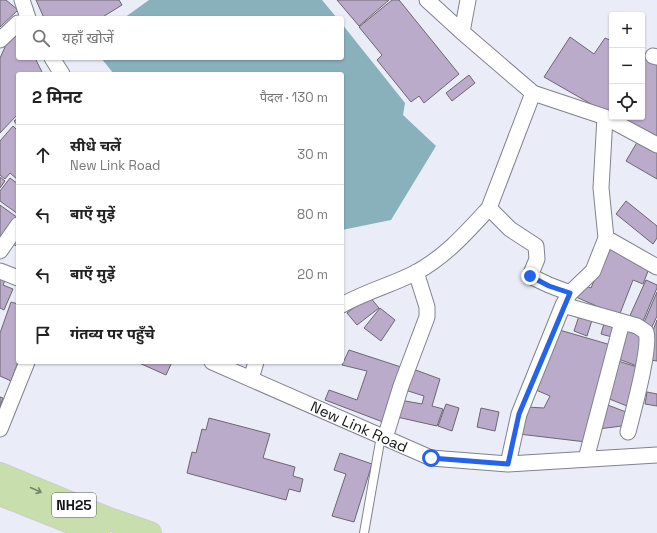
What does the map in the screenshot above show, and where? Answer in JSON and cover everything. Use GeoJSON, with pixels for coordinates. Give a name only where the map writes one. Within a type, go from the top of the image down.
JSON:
{"type":"FeatureCollection","features":[{"type":"Feature","properties":{"kind":"main road","name":"NH25"},"geometry":{"type":"LineString","coordinates":[[0,474],[38,491],[150,533]]}},
{"type":"Feature","properties":{"kind":"main road","name":"NH25"},"geometry":{"type":"LineString","coordinates":[[0,494],[98,533]]}},
{"type":"Feature","properties":{"kind":"street"},"geometry":{"type":"LineString","coordinates":[[22,0],[24,16]]}},
{"type":"Feature","properties":{"kind":"street"},"geometry":{"type":"LineString","coordinates":[[427,0],[533,93],[605,117],[657,145]]}},
{"type":"Feature","properties":{"kind":"street"},"geometry":{"type":"LineString","coordinates":[[462,32],[468,0]]}},
{"type":"Feature","properties":{"kind":"street"},"geometry":{"type":"LineString","coordinates":[[0,40],[16,26]]}},
{"type":"Feature","properties":{"kind":"street"},"geometry":{"type":"LineString","coordinates":[[53,60],[61,72]]}},
{"type":"Feature","properties":{"kind":"street"},"geometry":{"type":"LineString","coordinates":[[344,304],[360,295],[416,272],[454,247],[489,208],[533,93]]}},
{"type":"Feature","properties":{"kind":"street"},"geometry":{"type":"LineString","coordinates":[[508,464],[519,414],[566,299],[593,271],[606,238],[601,188],[605,117]]}},
{"type":"Feature","properties":{"kind":"street"},"geometry":{"type":"LineString","coordinates":[[489,208],[510,229],[536,246],[537,259],[530,276],[549,286],[566,299],[643,329],[648,337],[628,432]]}},
{"type":"Feature","properties":{"kind":"street"},"geometry":{"type":"LineString","coordinates":[[0,251],[16,228]]}},
{"type":"Feature","properties":{"kind":"street"},"geometry":{"type":"LineString","coordinates":[[606,238],[657,267]]}},
{"type":"Feature","properties":{"kind":"street"},"geometry":{"type":"LineString","coordinates":[[0,271],[16,277]]}},
{"type":"Feature","properties":{"kind":"street"},"geometry":{"type":"LineString","coordinates":[[383,437],[427,317],[427,307],[416,272]]}},
{"type":"Feature","properties":{"kind":"street"},"geometry":{"type":"LineString","coordinates":[[586,459],[622,322]]}},
{"type":"Feature","properties":{"kind":"street"},"geometry":{"type":"LineString","coordinates":[[0,429],[26,364]]}},
{"type":"Feature","properties":{"kind":"street","name":"New Link Road"},"geometry":{"type":"LineString","coordinates":[[217,364],[431,458],[508,464],[657,454]]}},
{"type":"Feature","properties":{"kind":"street"},"geometry":{"type":"LineString","coordinates":[[251,379],[255,364]]}},
{"type":"Feature","properties":{"kind":"lane"},"geometry":{"type":"LineString","coordinates":[[364,533],[383,437]]}},
{"type":"Feature","properties":{"kind":"water"},"geometry":{"type":"Polygon","coordinates":[[[149,0],[322,0],[335,16],[127,16],[149,0]]]}},
{"type":"Feature","properties":{"kind":"water"},"geometry":{"type":"Polygon","coordinates":[[[344,27],[405,103],[403,115],[436,146],[391,220],[344,230],[344,72],[112,72],[103,60],[344,60],[344,27]]]}},
{"type":"Feature","properties":{"kind":"building"},"geometry":{"type":"Polygon","coordinates":[[[0,0],[6,0],[18,10],[0,27],[0,0]]]}},
{"type":"Feature","properties":{"kind":"building"},"geometry":{"type":"Polygon","coordinates":[[[36,0],[119,0],[122,5],[104,16],[43,16],[36,0]]]}},
{"type":"Feature","properties":{"kind":"building"},"geometry":{"type":"Polygon","coordinates":[[[337,0],[389,0],[359,26],[337,0]]]}},
{"type":"Feature","properties":{"kind":"building"},"geometry":{"type":"Polygon","coordinates":[[[392,0],[399,0],[459,74],[424,103],[419,96],[411,102],[377,60],[382,55],[359,27],[392,0]]]}},
{"type":"Feature","properties":{"kind":"building"},"geometry":{"type":"Polygon","coordinates":[[[16,36],[16,60],[36,60],[42,72],[16,72],[16,116],[0,133],[0,58],[6,45],[16,36]]]}},
{"type":"Feature","properties":{"kind":"building"},"geometry":{"type":"Polygon","coordinates":[[[570,37],[594,54],[605,38],[609,40],[609,114],[544,77],[570,37]]]}},
{"type":"Feature","properties":{"kind":"building"},"geometry":{"type":"Polygon","coordinates":[[[645,56],[657,62],[657,142],[618,120],[645,120],[645,56]]]}},
{"type":"Feature","properties":{"kind":"building"},"geometry":{"type":"Polygon","coordinates":[[[469,75],[475,83],[452,101],[446,93],[469,75]]]}},
{"type":"Feature","properties":{"kind":"building"},"geometry":{"type":"Polygon","coordinates":[[[13,126],[16,129],[16,178],[10,173],[5,179],[0,175],[0,141],[13,126]]]}},
{"type":"Feature","properties":{"kind":"building"},"geometry":{"type":"Polygon","coordinates":[[[639,139],[657,149],[657,179],[626,161],[639,139]]]}},
{"type":"Feature","properties":{"kind":"building"},"geometry":{"type":"Polygon","coordinates":[[[0,177],[5,181],[0,188],[0,177]]]}},
{"type":"Feature","properties":{"kind":"building"},"geometry":{"type":"Polygon","coordinates":[[[10,178],[16,182],[16,213],[0,201],[0,191],[10,178]]]}},
{"type":"Feature","properties":{"kind":"building"},"geometry":{"type":"Polygon","coordinates":[[[626,201],[657,226],[657,238],[653,244],[616,214],[626,201]]]}},
{"type":"Feature","properties":{"kind":"building"},"geometry":{"type":"Polygon","coordinates":[[[0,205],[16,217],[16,224],[0,248],[0,205]]]}},
{"type":"Feature","properties":{"kind":"building"},"geometry":{"type":"Polygon","coordinates":[[[16,237],[16,246],[13,244],[16,237]]]}},
{"type":"Feature","properties":{"kind":"building"},"geometry":{"type":"Polygon","coordinates":[[[608,248],[650,266],[643,284],[633,280],[619,316],[576,297],[581,284],[591,288],[608,248]]]}},
{"type":"Feature","properties":{"kind":"building"},"geometry":{"type":"Polygon","coordinates":[[[0,276],[6,278],[3,285],[13,289],[4,310],[0,308],[0,276]]]}},
{"type":"Feature","properties":{"kind":"building"},"geometry":{"type":"Polygon","coordinates":[[[646,280],[657,285],[657,288],[641,326],[628,320],[646,280]]]}},
{"type":"Feature","properties":{"kind":"building"},"geometry":{"type":"Polygon","coordinates":[[[657,292],[657,316],[651,329],[643,325],[657,292]]]}},
{"type":"Feature","properties":{"kind":"building"},"geometry":{"type":"Polygon","coordinates":[[[369,296],[379,308],[357,325],[347,313],[369,296]]]}},
{"type":"Feature","properties":{"kind":"building"},"geometry":{"type":"Polygon","coordinates":[[[11,302],[16,303],[16,364],[17,364],[11,381],[0,376],[0,333],[11,302]]]}},
{"type":"Feature","properties":{"kind":"building"},"geometry":{"type":"Polygon","coordinates":[[[380,308],[395,320],[381,341],[364,328],[380,308]]]}},
{"type":"Feature","properties":{"kind":"building"},"geometry":{"type":"Polygon","coordinates":[[[580,313],[593,317],[587,336],[574,331],[580,313]]]}},
{"type":"Feature","properties":{"kind":"building"},"geometry":{"type":"Polygon","coordinates":[[[605,320],[616,323],[612,337],[601,334],[605,320]]]}},
{"type":"Feature","properties":{"kind":"building"},"geometry":{"type":"Polygon","coordinates":[[[657,320],[657,361],[650,360],[652,333],[657,320]]]}},
{"type":"Feature","properties":{"kind":"building"},"geometry":{"type":"Polygon","coordinates":[[[623,326],[646,335],[637,366],[616,358],[623,326]]]}},
{"type":"Feature","properties":{"kind":"building"},"geometry":{"type":"Polygon","coordinates":[[[556,329],[611,345],[586,442],[519,434],[527,407],[544,408],[550,396],[536,390],[556,329]]]}},
{"type":"Feature","properties":{"kind":"building"},"geometry":{"type":"Polygon","coordinates":[[[349,350],[404,368],[383,422],[325,400],[329,390],[357,400],[367,371],[342,365],[344,364],[349,350]]]}},
{"type":"Feature","properties":{"kind":"building"},"geometry":{"type":"Polygon","coordinates":[[[615,360],[637,367],[627,406],[607,398],[615,360]]]}},
{"type":"Feature","properties":{"kind":"building"},"geometry":{"type":"Polygon","coordinates":[[[141,364],[171,364],[166,375],[141,364]]]}},
{"type":"Feature","properties":{"kind":"building"},"geometry":{"type":"Polygon","coordinates":[[[413,369],[440,379],[432,406],[443,409],[437,426],[397,417],[400,400],[422,404],[424,396],[405,390],[413,369]]]}},
{"type":"Feature","properties":{"kind":"building"},"geometry":{"type":"Polygon","coordinates":[[[647,392],[657,394],[657,406],[645,404],[647,392]]]}},
{"type":"Feature","properties":{"kind":"building"},"geometry":{"type":"Polygon","coordinates":[[[0,397],[3,398],[0,407],[0,397]]]}},
{"type":"Feature","properties":{"kind":"building"},"geometry":{"type":"Polygon","coordinates":[[[446,404],[459,408],[452,431],[438,426],[446,404]]]}},
{"type":"Feature","properties":{"kind":"building"},"geometry":{"type":"Polygon","coordinates":[[[605,404],[626,412],[622,426],[598,429],[605,404]]]}},
{"type":"Feature","properties":{"kind":"building"},"geometry":{"type":"Polygon","coordinates":[[[481,408],[499,412],[495,431],[477,427],[481,408]]]}},
{"type":"Feature","properties":{"kind":"building"},"geometry":{"type":"Polygon","coordinates":[[[209,418],[270,434],[263,458],[295,467],[293,476],[303,479],[300,492],[289,489],[286,500],[187,473],[192,452],[196,453],[202,429],[206,430],[209,418]]]}},
{"type":"Feature","properties":{"kind":"building"},"geometry":{"type":"Polygon","coordinates":[[[340,453],[372,464],[354,522],[332,516],[346,474],[334,470],[340,453]]]}},
{"type":"Feature","properties":{"kind":"route"},"geometry":{"type":"LineString","coordinates":[[431,458],[508,464],[519,414],[563,305],[570,293],[549,286],[530,276]]}}]}
